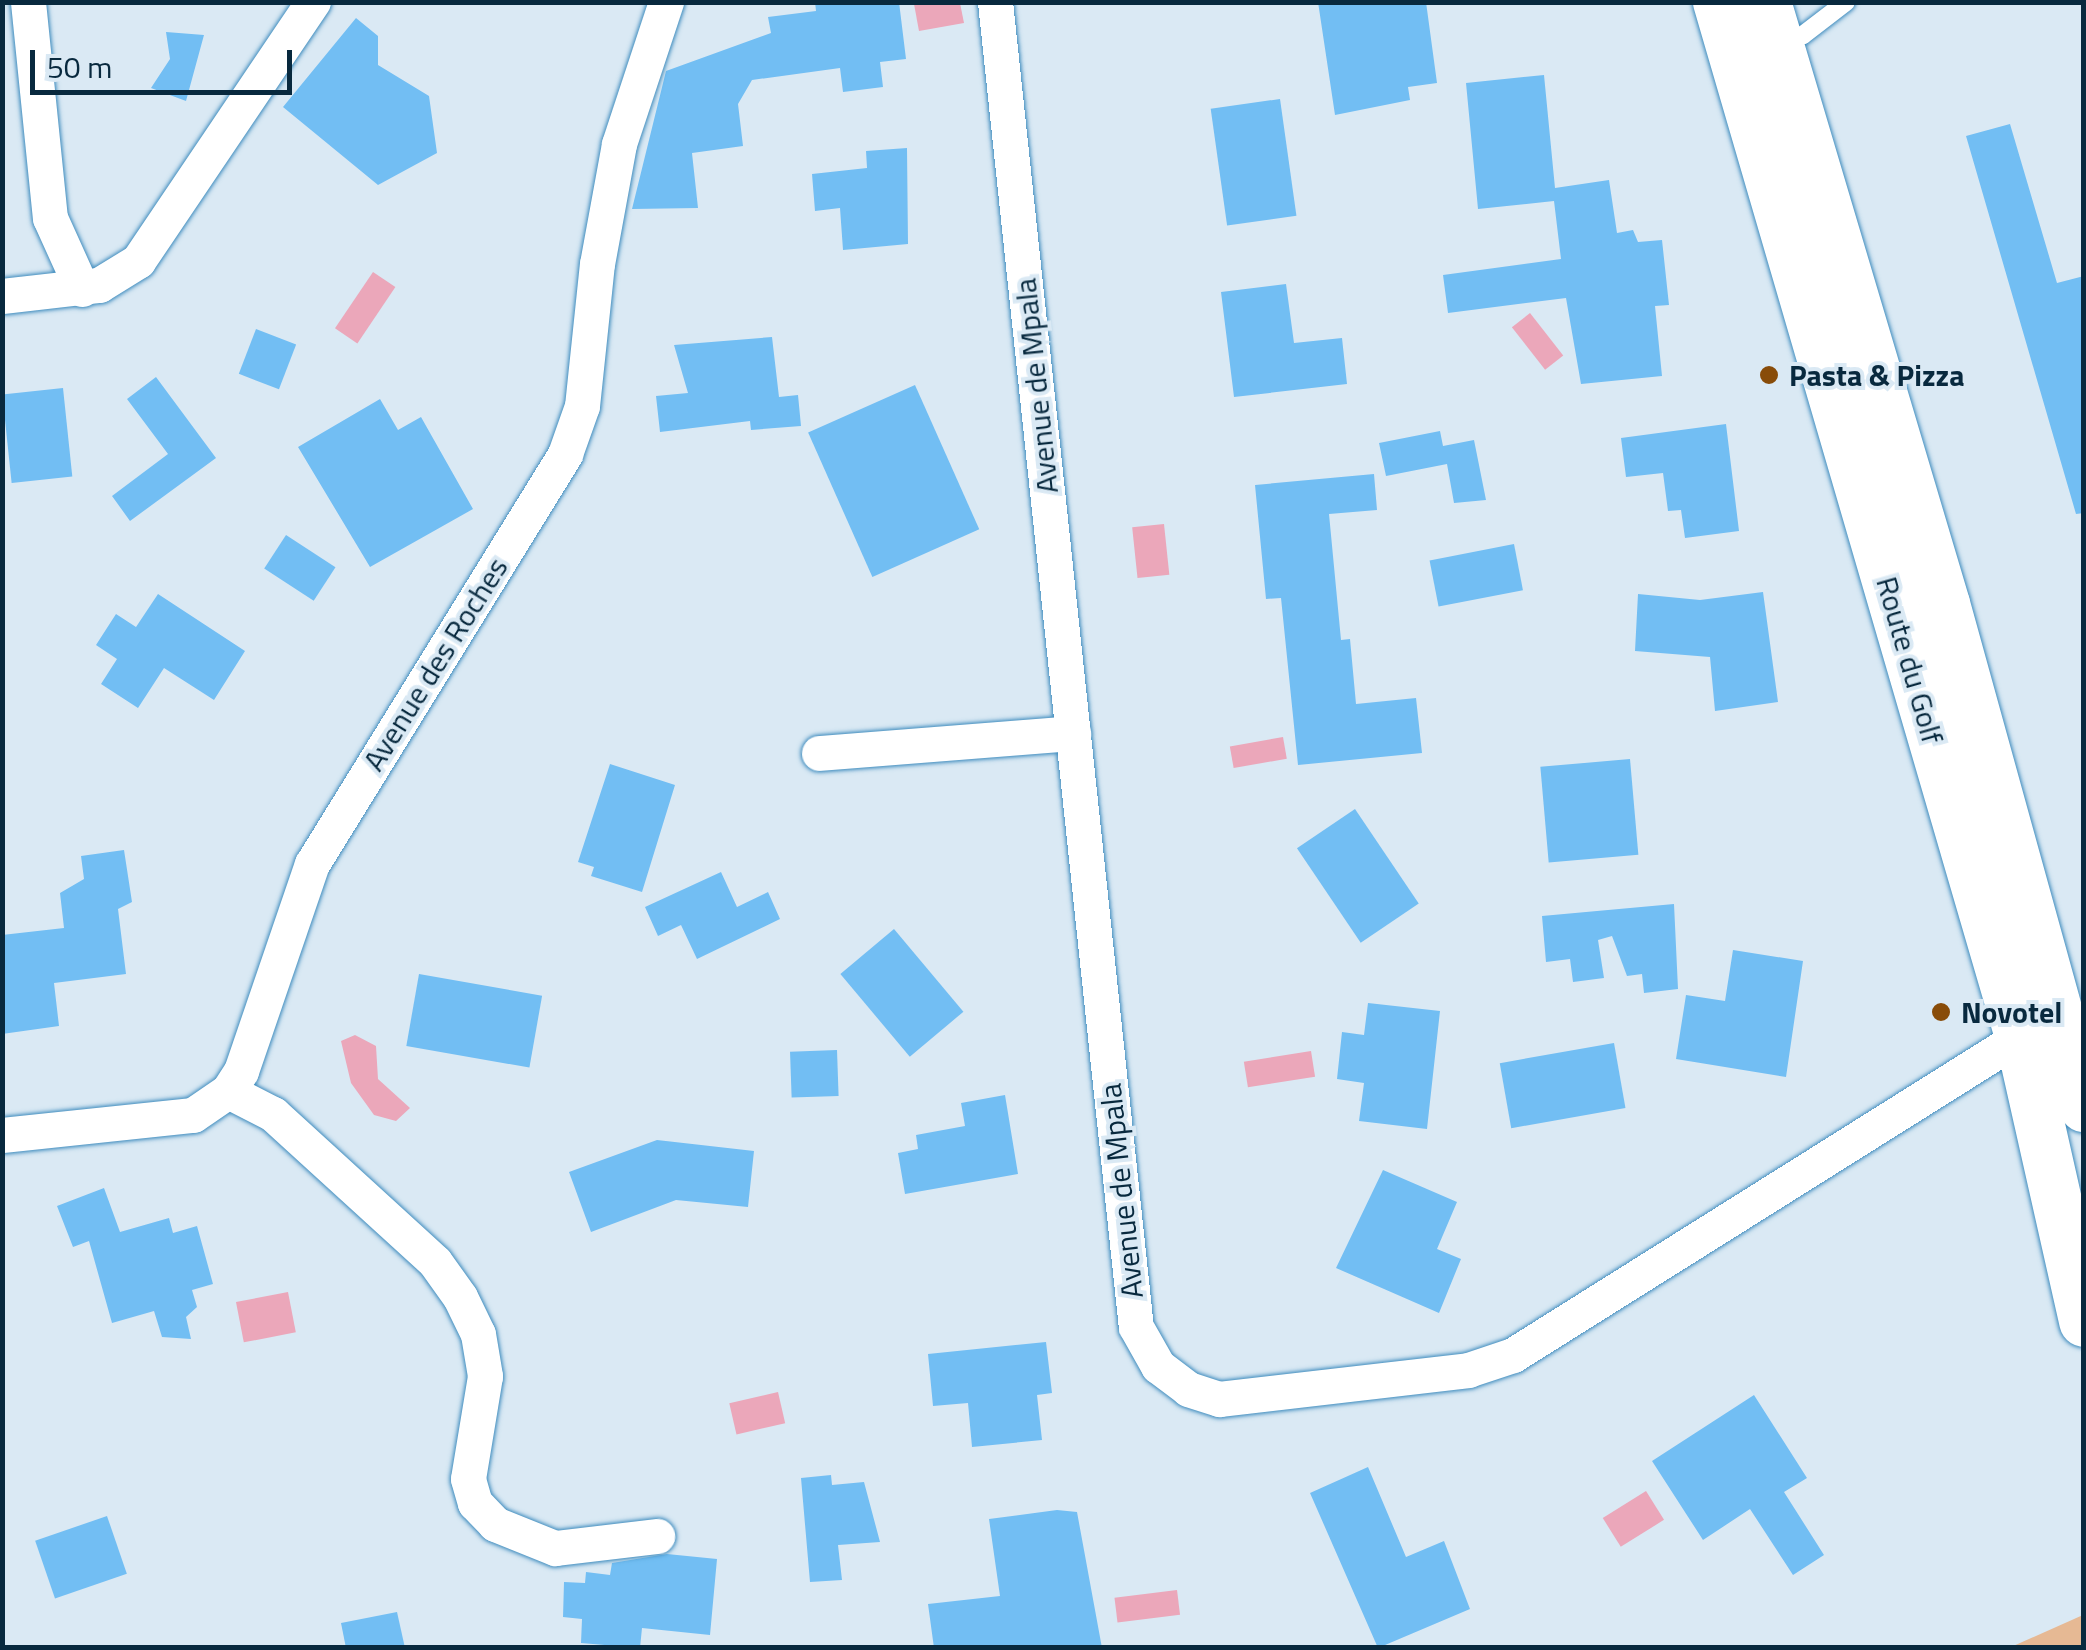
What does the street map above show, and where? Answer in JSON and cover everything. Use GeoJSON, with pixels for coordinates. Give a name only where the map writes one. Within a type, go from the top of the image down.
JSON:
{"type":"FeatureCollection","features":[{"type":"Feature","properties":{"kind":"main road","name":"Route du Golf"},"geometry":{"type":"LineString","coordinates":[[1718,2],[1760,34],[2050,1017],[2084,1322]]}},
{"type":"Feature","properties":{"kind":"main road"},"geometry":{"type":"LineString","coordinates":[[2050,1017],[2084,1107]]}},
{"type":"Feature","properties":{"kind":"street"},"geometry":{"type":"LineString","coordinates":[[28,2],[50,218],[82,290]]}},
{"type":"Feature","properties":{"kind":"street"},"geometry":{"type":"LineString","coordinates":[[2,296],[82,290],[138,261],[314,2]]}},
{"type":"Feature","properties":{"kind":"street","name":"Avenue des Roches"},"geometry":{"type":"LineString","coordinates":[[228,1090],[240,1071],[312,864],[565,454],[582,406],[597,264],[619,144],[666,2]]}},
{"type":"Feature","properties":{"kind":"street","name":"Avenue de Mpala"},"geometry":{"type":"LineString","coordinates":[[995,2],[1136,1327],[1158,1366],[1188,1389],[1219,1399],[1468,1370],[1513,1355],[2050,1017]]}},
{"type":"Feature","properties":{"kind":"street"},"geometry":{"type":"LineString","coordinates":[[819,753],[1072,733]]}},
{"type":"Feature","properties":{"kind":"street"},"geometry":{"type":"LineString","coordinates":[[2,1135],[193,1115],[228,1090],[272,1114],[435,1262],[460,1298],[478,1334],[485,1376],[468,1480],[475,1502],[496,1524],[556,1548],[656,1536]]}},
{"type":"Feature","properties":{"kind":"lane"},"geometry":{"type":"LineString","coordinates":[[1760,34],[1803,35],[1846,2]]}},
{"type":"Feature","properties":{"kind":"shaded area"},"geometry":{"type":"Polygon","coordinates":[[[960,3],[964,23],[919,31],[914,4],[960,3]]]}},
{"type":"Feature","properties":{"kind":"shaded area"},"geometry":{"type":"Polygon","coordinates":[[[373,272],[395,287],[357,343],[335,328],[373,272]]]}},
{"type":"Feature","properties":{"kind":"shaded area"},"geometry":{"type":"Polygon","coordinates":[[[1530,313],[1563,356],[1545,370],[1512,327],[1530,313]]]}},
{"type":"Feature","properties":{"kind":"shaded area"},"geometry":{"type":"Polygon","coordinates":[[[1164,524],[1169,575],[1138,578],[1132,527],[1164,524]]]}},
{"type":"Feature","properties":{"kind":"shaded area"},"geometry":{"type":"Polygon","coordinates":[[[1283,737],[1287,759],[1234,768],[1230,746],[1283,737]]]}},
{"type":"Feature","properties":{"kind":"shaded area"},"geometry":{"type":"Polygon","coordinates":[[[355,1035],[376,1046],[378,1079],[410,1108],[396,1121],[374,1115],[351,1083],[341,1041],[355,1035]]]}},
{"type":"Feature","properties":{"kind":"shaded area"},"geometry":{"type":"Polygon","coordinates":[[[1311,1051],[1315,1077],[1248,1087],[1244,1062],[1311,1051]]]}},
{"type":"Feature","properties":{"kind":"shaded area"},"geometry":{"type":"Polygon","coordinates":[[[288,1292],[296,1332],[244,1342],[236,1302],[288,1292]]]}},
{"type":"Feature","properties":{"kind":"shaded area"},"geometry":{"type":"Polygon","coordinates":[[[778,1392],[785,1423],[736,1434],[729,1403],[778,1392]]]}},
{"type":"Feature","properties":{"kind":"shaded area"},"geometry":{"type":"Polygon","coordinates":[[[1646,1491],[1664,1520],[1621,1547],[1603,1518],[1646,1491]]]}},
{"type":"Feature","properties":{"kind":"shaded area"},"geometry":{"type":"Polygon","coordinates":[[[1177,1590],[1180,1615],[1118,1622],[1114,1598],[1177,1590]]]}},
{"type":"Feature","properties":{"kind":"shaded area"},"geometry":{"type":"Polygon","coordinates":[[[2083,1615],[2083,1647],[2011,1647],[2083,1615]]]}},
{"type":"Feature","properties":{"kind":"building"},"geometry":{"type":"Polygon","coordinates":[[[815,2],[899,2],[906,59],[880,62],[883,87],[843,92],[840,68],[752,80],[738,104],[743,146],[692,153],[698,208],[632,209],[666,71],[771,33],[768,17],[816,11],[815,2]]]}},
{"type":"Feature","properties":{"kind":"building"},"geometry":{"type":"Polygon","coordinates":[[[1318,2],[1426,2],[1437,83],[1408,87],[1410,100],[1335,115],[1318,2]]]}},
{"type":"Feature","properties":{"kind":"building"},"geometry":{"type":"Polygon","coordinates":[[[356,18],[378,36],[378,65],[429,96],[437,153],[378,185],[283,107],[356,18]]]}},
{"type":"Feature","properties":{"kind":"building"},"geometry":{"type":"Polygon","coordinates":[[[166,32],[204,35],[186,101],[151,88],[170,59],[166,32]]]}},
{"type":"Feature","properties":{"kind":"building"},"geometry":{"type":"Polygon","coordinates":[[[1544,75],[1555,188],[1609,180],[1617,233],[1633,230],[1638,242],[1662,240],[1669,305],[1655,306],[1662,376],[1581,384],[1566,298],[1448,313],[1443,275],[1561,259],[1554,201],[1478,209],[1466,83],[1544,75]]]}},
{"type":"Feature","properties":{"kind":"building"},"geometry":{"type":"Polygon","coordinates":[[[1280,99],[1296,216],[1227,226],[1211,109],[1280,99]]]}},
{"type":"Feature","properties":{"kind":"building"},"geometry":{"type":"Polygon","coordinates":[[[2010,124],[2057,283],[2084,276],[2084,513],[2076,514],[1966,136],[2010,124]]]}},
{"type":"Feature","properties":{"kind":"building"},"geometry":{"type":"Polygon","coordinates":[[[907,148],[908,244],[843,250],[840,208],[815,211],[812,174],[867,168],[866,151],[907,148]]]}},
{"type":"Feature","properties":{"kind":"building"},"geometry":{"type":"Polygon","coordinates":[[[1286,284],[1294,343],[1342,338],[1347,384],[1234,397],[1221,292],[1286,284]]]}},
{"type":"Feature","properties":{"kind":"building"},"geometry":{"type":"Polygon","coordinates":[[[256,329],[296,344],[279,389],[239,374],[256,329]]]}},
{"type":"Feature","properties":{"kind":"building"},"geometry":{"type":"Polygon","coordinates":[[[772,337],[779,397],[798,395],[801,426],[751,430],[750,421],[660,432],[656,396],[688,393],[674,345],[772,337]]]}},
{"type":"Feature","properties":{"kind":"building"},"geometry":{"type":"Polygon","coordinates":[[[156,377],[216,458],[130,521],[112,496],[168,454],[127,399],[156,377]]]}},
{"type":"Feature","properties":{"kind":"building"},"geometry":{"type":"Polygon","coordinates":[[[915,385],[979,529],[872,577],[808,433],[915,385]]]}},
{"type":"Feature","properties":{"kind":"building"},"geometry":{"type":"Polygon","coordinates":[[[63,388],[72,477],[12,483],[2,394],[63,388]]]}},
{"type":"Feature","properties":{"kind":"building"},"geometry":{"type":"Polygon","coordinates":[[[380,399],[398,430],[421,417],[473,509],[370,567],[298,447],[380,399]]]}},
{"type":"Feature","properties":{"kind":"building"},"geometry":{"type":"Polygon","coordinates":[[[1726,424],[1739,531],[1685,538],[1681,510],[1668,511],[1663,473],[1626,477],[1621,438],[1726,424]]]}},
{"type":"Feature","properties":{"kind":"building"},"geometry":{"type":"Polygon","coordinates":[[[1440,431],[1443,446],[1474,440],[1486,500],[1454,503],[1447,464],[1386,476],[1379,443],[1440,431]]]}},
{"type":"Feature","properties":{"kind":"building"},"geometry":{"type":"Polygon","coordinates":[[[1374,474],[1377,510],[1329,514],[1341,640],[1350,639],[1356,704],[1416,698],[1422,753],[1298,765],[1281,598],[1266,599],[1255,485],[1374,474]]]}},
{"type":"Feature","properties":{"kind":"building"},"geometry":{"type":"Polygon","coordinates":[[[286,535],[335,567],[314,601],[264,569],[286,535]]]}},
{"type":"Feature","properties":{"kind":"building"},"geometry":{"type":"Polygon","coordinates":[[[1514,544],[1523,590],[1439,607],[1430,560],[1514,544]]]}},
{"type":"Feature","properties":{"kind":"building"},"geometry":{"type":"Polygon","coordinates":[[[1763,592],[1778,702],[1715,711],[1710,657],[1635,651],[1638,594],[1700,600],[1763,592]]]}},
{"type":"Feature","properties":{"kind":"building"},"geometry":{"type":"Polygon","coordinates":[[[158,594],[245,651],[214,700],[164,668],[138,708],[101,684],[117,659],[96,645],[116,614],[136,627],[158,594]]]}},
{"type":"Feature","properties":{"kind":"building"},"geometry":{"type":"Polygon","coordinates":[[[1630,759],[1638,855],[1549,862],[1540,767],[1630,759]]]}},
{"type":"Feature","properties":{"kind":"building"},"geometry":{"type":"Polygon","coordinates":[[[610,764],[675,785],[642,892],[591,876],[594,867],[578,862],[610,764]]]}},
{"type":"Feature","properties":{"kind":"building"},"geometry":{"type":"Polygon","coordinates":[[[1355,809],[1419,904],[1361,943],[1297,848],[1355,809]]]}},
{"type":"Feature","properties":{"kind":"building"},"geometry":{"type":"Polygon","coordinates":[[[124,850],[132,902],[118,909],[126,974],[54,983],[59,1026],[2,1034],[2,935],[64,928],[60,893],[84,879],[81,856],[124,850]]]}},
{"type":"Feature","properties":{"kind":"building"},"geometry":{"type":"Polygon","coordinates":[[[721,872],[737,907],[768,892],[780,919],[697,959],[681,925],[658,936],[645,907],[721,872]]]}},
{"type":"Feature","properties":{"kind":"building"},"geometry":{"type":"Polygon","coordinates":[[[1674,904],[1678,989],[1644,993],[1642,974],[1627,976],[1612,936],[1598,940],[1604,978],[1573,982],[1570,959],[1546,962],[1542,916],[1674,904]]]}},
{"type":"Feature","properties":{"kind":"building"},"geometry":{"type":"Polygon","coordinates":[[[894,929],[963,1012],[910,1057],[840,974],[894,929]]]}},
{"type":"Feature","properties":{"kind":"building"},"geometry":{"type":"Polygon","coordinates":[[[1733,950],[1803,961],[1786,1077],[1676,1059],[1686,995],[1725,1001],[1733,950]]]}},
{"type":"Feature","properties":{"kind":"building"},"geometry":{"type":"Polygon","coordinates":[[[419,974],[542,996],[529,1068],[406,1046],[419,974]]]}},
{"type":"Feature","properties":{"kind":"building"},"geometry":{"type":"Polygon","coordinates":[[[1368,1003],[1440,1011],[1427,1129],[1359,1121],[1364,1083],[1337,1079],[1342,1032],[1364,1035],[1368,1003]]]}},
{"type":"Feature","properties":{"kind":"building"},"geometry":{"type":"Polygon","coordinates":[[[1614,1043],[1625,1108],[1511,1128],[1500,1063],[1614,1043]]]}},
{"type":"Feature","properties":{"kind":"building"},"geometry":{"type":"Polygon","coordinates":[[[837,1050],[839,1096],[792,1098],[790,1052],[837,1050]]]}},
{"type":"Feature","properties":{"kind":"building"},"geometry":{"type":"Polygon","coordinates":[[[1005,1095],[1018,1174],[905,1194],[898,1153],[918,1149],[916,1135],[965,1126],[961,1103],[1005,1095]]]}},
{"type":"Feature","properties":{"kind":"building"},"geometry":{"type":"Polygon","coordinates":[[[657,1140],[754,1151],[748,1207],[676,1200],[591,1232],[569,1172],[657,1140]]]}},
{"type":"Feature","properties":{"kind":"building"},"geometry":{"type":"Polygon","coordinates":[[[1383,1170],[1457,1202],[1437,1249],[1461,1259],[1439,1313],[1336,1268],[1383,1170]]]}},
{"type":"Feature","properties":{"kind":"building"},"geometry":{"type":"Polygon","coordinates":[[[104,1188],[120,1232],[169,1218],[173,1233],[197,1226],[213,1284],[192,1290],[197,1307],[186,1317],[191,1339],[162,1337],[154,1311],[112,1323],[89,1241],[73,1247],[57,1206],[104,1188]]]}},
{"type":"Feature","properties":{"kind":"building"},"geometry":{"type":"Polygon","coordinates":[[[1046,1342],[1052,1393],[1037,1395],[1042,1440],[972,1447],[968,1403],[933,1406],[928,1354],[1046,1342]]]}},
{"type":"Feature","properties":{"kind":"building"},"geometry":{"type":"Polygon","coordinates":[[[1754,1395],[1807,1478],[1784,1492],[1824,1555],[1793,1575],[1750,1509],[1703,1540],[1652,1461],[1754,1395]]]}},
{"type":"Feature","properties":{"kind":"building"},"geometry":{"type":"Polygon","coordinates":[[[1368,1467],[1406,1557],[1444,1541],[1470,1609],[1378,1648],[1310,1493],[1368,1467]]]}},
{"type":"Feature","properties":{"kind":"building"},"geometry":{"type":"Polygon","coordinates":[[[831,1475],[832,1485],[864,1482],[880,1542],[838,1545],[842,1580],[810,1582],[801,1478],[831,1475]]]}},
{"type":"Feature","properties":{"kind":"building"},"geometry":{"type":"Polygon","coordinates":[[[1057,1510],[1077,1512],[1102,1648],[934,1648],[928,1604],[1000,1596],[989,1519],[1057,1510]]]}},
{"type":"Feature","properties":{"kind":"building"},"geometry":{"type":"Polygon","coordinates":[[[107,1516],[127,1574],[55,1598],[35,1541],[107,1516]]]}},
{"type":"Feature","properties":{"kind":"building"},"geometry":{"type":"Polygon","coordinates":[[[667,1554],[717,1559],[710,1635],[642,1628],[640,1648],[581,1643],[582,1619],[563,1617],[564,1582],[585,1583],[586,1572],[610,1575],[612,1563],[667,1554]]]}},
{"type":"Feature","properties":{"kind":"building"},"geometry":{"type":"Polygon","coordinates":[[[397,1612],[405,1648],[346,1648],[341,1623],[397,1612]]]}},
{"type":"Feature","properties":{"kind":"place","name":"Pasta & Pizza"},"geometry":{"type":"Point","coordinates":[1769,375]}},
{"type":"Feature","properties":{"kind":"place","name":"Novotel"},"geometry":{"type":"Point","coordinates":[1941,1012]}}]}
